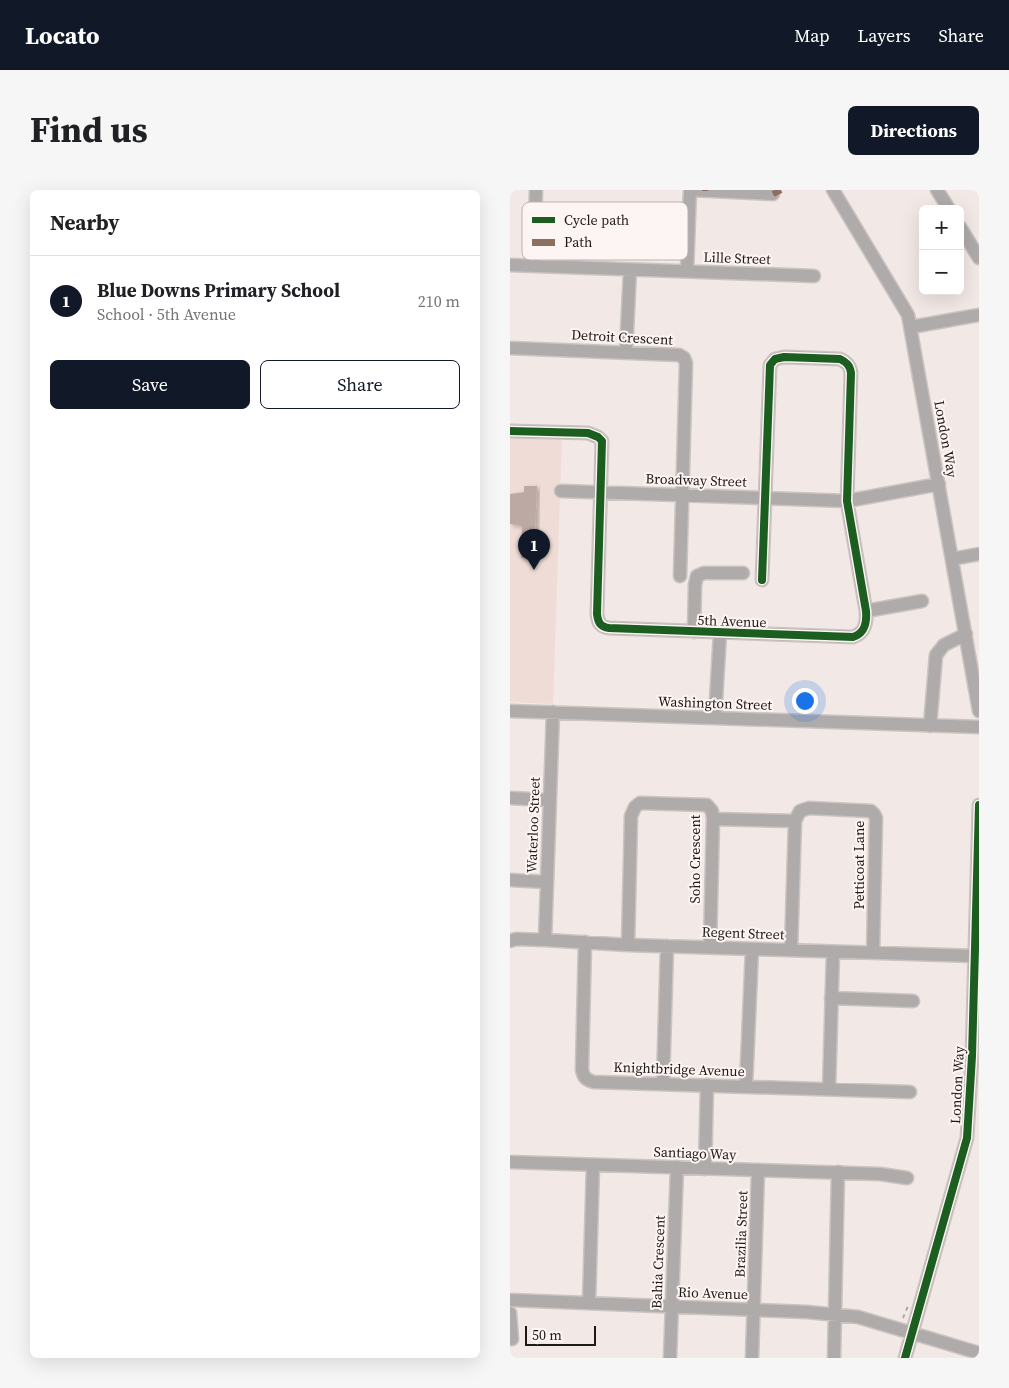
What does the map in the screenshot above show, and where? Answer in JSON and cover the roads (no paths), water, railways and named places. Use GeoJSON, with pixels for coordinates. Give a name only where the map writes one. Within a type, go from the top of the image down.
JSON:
{"type":"FeatureCollection","features":[{"type":"Feature","properties":{"kind":"street"},"geometry":{"type":"LineString","coordinates":[[688,251],[691,190],[773,194]]}},
{"type":"Feature","properties":{"kind":"street","name":"London Way"},"geometry":{"type":"LineString","coordinates":[[833,190],[903,304],[911,327],[979,711]]}},
{"type":"Feature","properties":{"kind":"street"},"geometry":{"type":"LineString","coordinates":[[937,190],[946,205]]}},
{"type":"Feature","properties":{"kind":"street"},"geometry":{"type":"LineString","coordinates":[[964,232],[977,250]]}},
{"type":"Feature","properties":{"kind":"street"},"geometry":{"type":"LineString","coordinates":[[534,260],[534,266]]}},
{"type":"Feature","properties":{"kind":"street"},"geometry":{"type":"LineString","coordinates":[[687,271],[688,260]]}},
{"type":"Feature","properties":{"kind":"street","name":"Lille Street"},"geometry":{"type":"LineString","coordinates":[[510,265],[814,276]]}},
{"type":"Feature","properties":{"kind":"street"},"geometry":{"type":"LineString","coordinates":[[626,352],[630,270]]}},
{"type":"Feature","properties":{"kind":"street"},"geometry":{"type":"LineString","coordinates":[[911,327],[979,315]]}},
{"type":"Feature","properties":{"kind":"street","name":"Detroit Crescent"},"geometry":{"type":"LineString","coordinates":[[510,348],[679,355],[685,360],[682,495]]}},
{"type":"Feature","properties":{"kind":"street","name":"5th Avenue"},"geometry":{"type":"LineString","coordinates":[[600,492],[597,614],[599,624],[609,628],[694,632],[853,637],[859,635],[867,622],[847,501],[851,373],[848,364],[840,359],[784,358],[775,359],[770,364],[765,497]]}},
{"type":"Feature","properties":{"kind":"street"},"geometry":{"type":"LineString","coordinates":[[510,431],[588,433],[598,436],[602,441],[600,492]]}},
{"type":"Feature","properties":{"kind":"street","name":"Broadway Street"},"geometry":{"type":"LineString","coordinates":[[561,491],[847,501],[939,484]]}},
{"type":"Feature","properties":{"kind":"street"},"geometry":{"type":"LineString","coordinates":[[680,576],[682,495]]}},
{"type":"Feature","properties":{"kind":"street"},"geometry":{"type":"LineString","coordinates":[[762,580],[765,497]]}},
{"type":"Feature","properties":{"kind":"street"},"geometry":{"type":"LineString","coordinates":[[952,559],[979,554]]}},
{"type":"Feature","properties":{"kind":"street"},"geometry":{"type":"LineString","coordinates":[[694,632],[695,585],[697,576],[704,573],[743,573]]}},
{"type":"Feature","properties":{"kind":"street"},"geometry":{"type":"LineString","coordinates":[[866,611],[922,600]]}},
{"type":"Feature","properties":{"kind":"street"},"geometry":{"type":"LineString","coordinates":[[715,717],[720,633]]}},
{"type":"Feature","properties":{"kind":"street"},"geometry":{"type":"LineString","coordinates":[[930,726],[936,655],[944,646],[966,634]]}},
{"type":"Feature","properties":{"kind":"street","name":"Washington Street"},"geometry":{"type":"LineString","coordinates":[[510,711],[979,727]]}},
{"type":"Feature","properties":{"kind":"street","name":"Waterloo Street"},"geometry":{"type":"LineString","coordinates":[[545,940],[553,712]]}},
{"type":"Feature","properties":{"kind":"street"},"geometry":{"type":"LineString","coordinates":[[510,798],[549,800]]}},
{"type":"Feature","properties":{"kind":"street","name":"Soho Crescent"},"geometry":{"type":"LineString","coordinates":[[628,945],[631,816],[635,807],[640,803],[707,805],[712,811],[710,947]]}},
{"type":"Feature","properties":{"kind":"street","name":"London Way"},"geometry":{"type":"LineString","coordinates":[[905,1358],[967,1138],[978,901],[979,805]]}},
{"type":"Feature","properties":{"kind":"street","name":"Petticoat Lane"},"geometry":{"type":"LineString","coordinates":[[795,821],[800,811],[809,808],[871,811],[874,814],[876,818],[873,952]]}},
{"type":"Feature","properties":{"kind":"street"},"geometry":{"type":"LineString","coordinates":[[712,819],[795,821],[792,950]]}},
{"type":"Feature","properties":{"kind":"street"},"geometry":{"type":"LineString","coordinates":[[510,880],[546,882]]}},
{"type":"Feature","properties":{"kind":"street","name":"Regent Street"},"geometry":{"type":"LineString","coordinates":[[510,941],[516,939],[628,945],[974,956]]}},
{"type":"Feature","properties":{"kind":"street","name":"Knightbridge Avenue"},"geometry":{"type":"LineString","coordinates":[[585,942],[582,1069],[585,1078],[594,1082],[910,1092]]}},
{"type":"Feature","properties":{"kind":"street"},"geometry":{"type":"LineString","coordinates":[[663,1083],[667,946]]}},
{"type":"Feature","properties":{"kind":"street"},"geometry":{"type":"LineString","coordinates":[[746,1086],[752,949]]}},
{"type":"Feature","properties":{"kind":"street"},"geometry":{"type":"LineString","coordinates":[[829,1089],[833,952]]}},
{"type":"Feature","properties":{"kind":"street"},"geometry":{"type":"LineString","coordinates":[[832,998],[913,1001]]}},
{"type":"Feature","properties":{"kind":"street"},"geometry":{"type":"LineString","coordinates":[[705,1169],[707,1085]]}},
{"type":"Feature","properties":{"kind":"street","name":"Santiago Way"},"geometry":{"type":"LineString","coordinates":[[510,1162],[838,1172],[880,1174],[907,1178]]}},
{"type":"Feature","properties":{"kind":"street"},"geometry":{"type":"LineString","coordinates":[[589,1303],[594,1165]]}},
{"type":"Feature","properties":{"kind":"street","name":"Bahia Crescent"},"geometry":{"type":"LineString","coordinates":[[670,1358],[676,1168]]}},
{"type":"Feature","properties":{"kind":"street","name":"Brazilia Street"},"geometry":{"type":"LineString","coordinates":[[752,1358],[758,1170]]}},
{"type":"Feature","properties":{"kind":"street"},"geometry":{"type":"LineString","coordinates":[[834,1358],[838,1172]]}},
{"type":"Feature","properties":{"kind":"street","name":"Rio Avenue"},"geometry":{"type":"LineString","coordinates":[[510,1300],[836,1314],[858,1317],[979,1354]]}},
{"type":"Feature","properties":{"kind":"street"},"geometry":{"type":"LineString","coordinates":[[510,1313],[512,1339]]}},
{"type":"Feature","properties":{"kind":"place","name":"Blue Downs Primary School"},"geometry":{"type":"Point","coordinates":[534,570]}}]}
